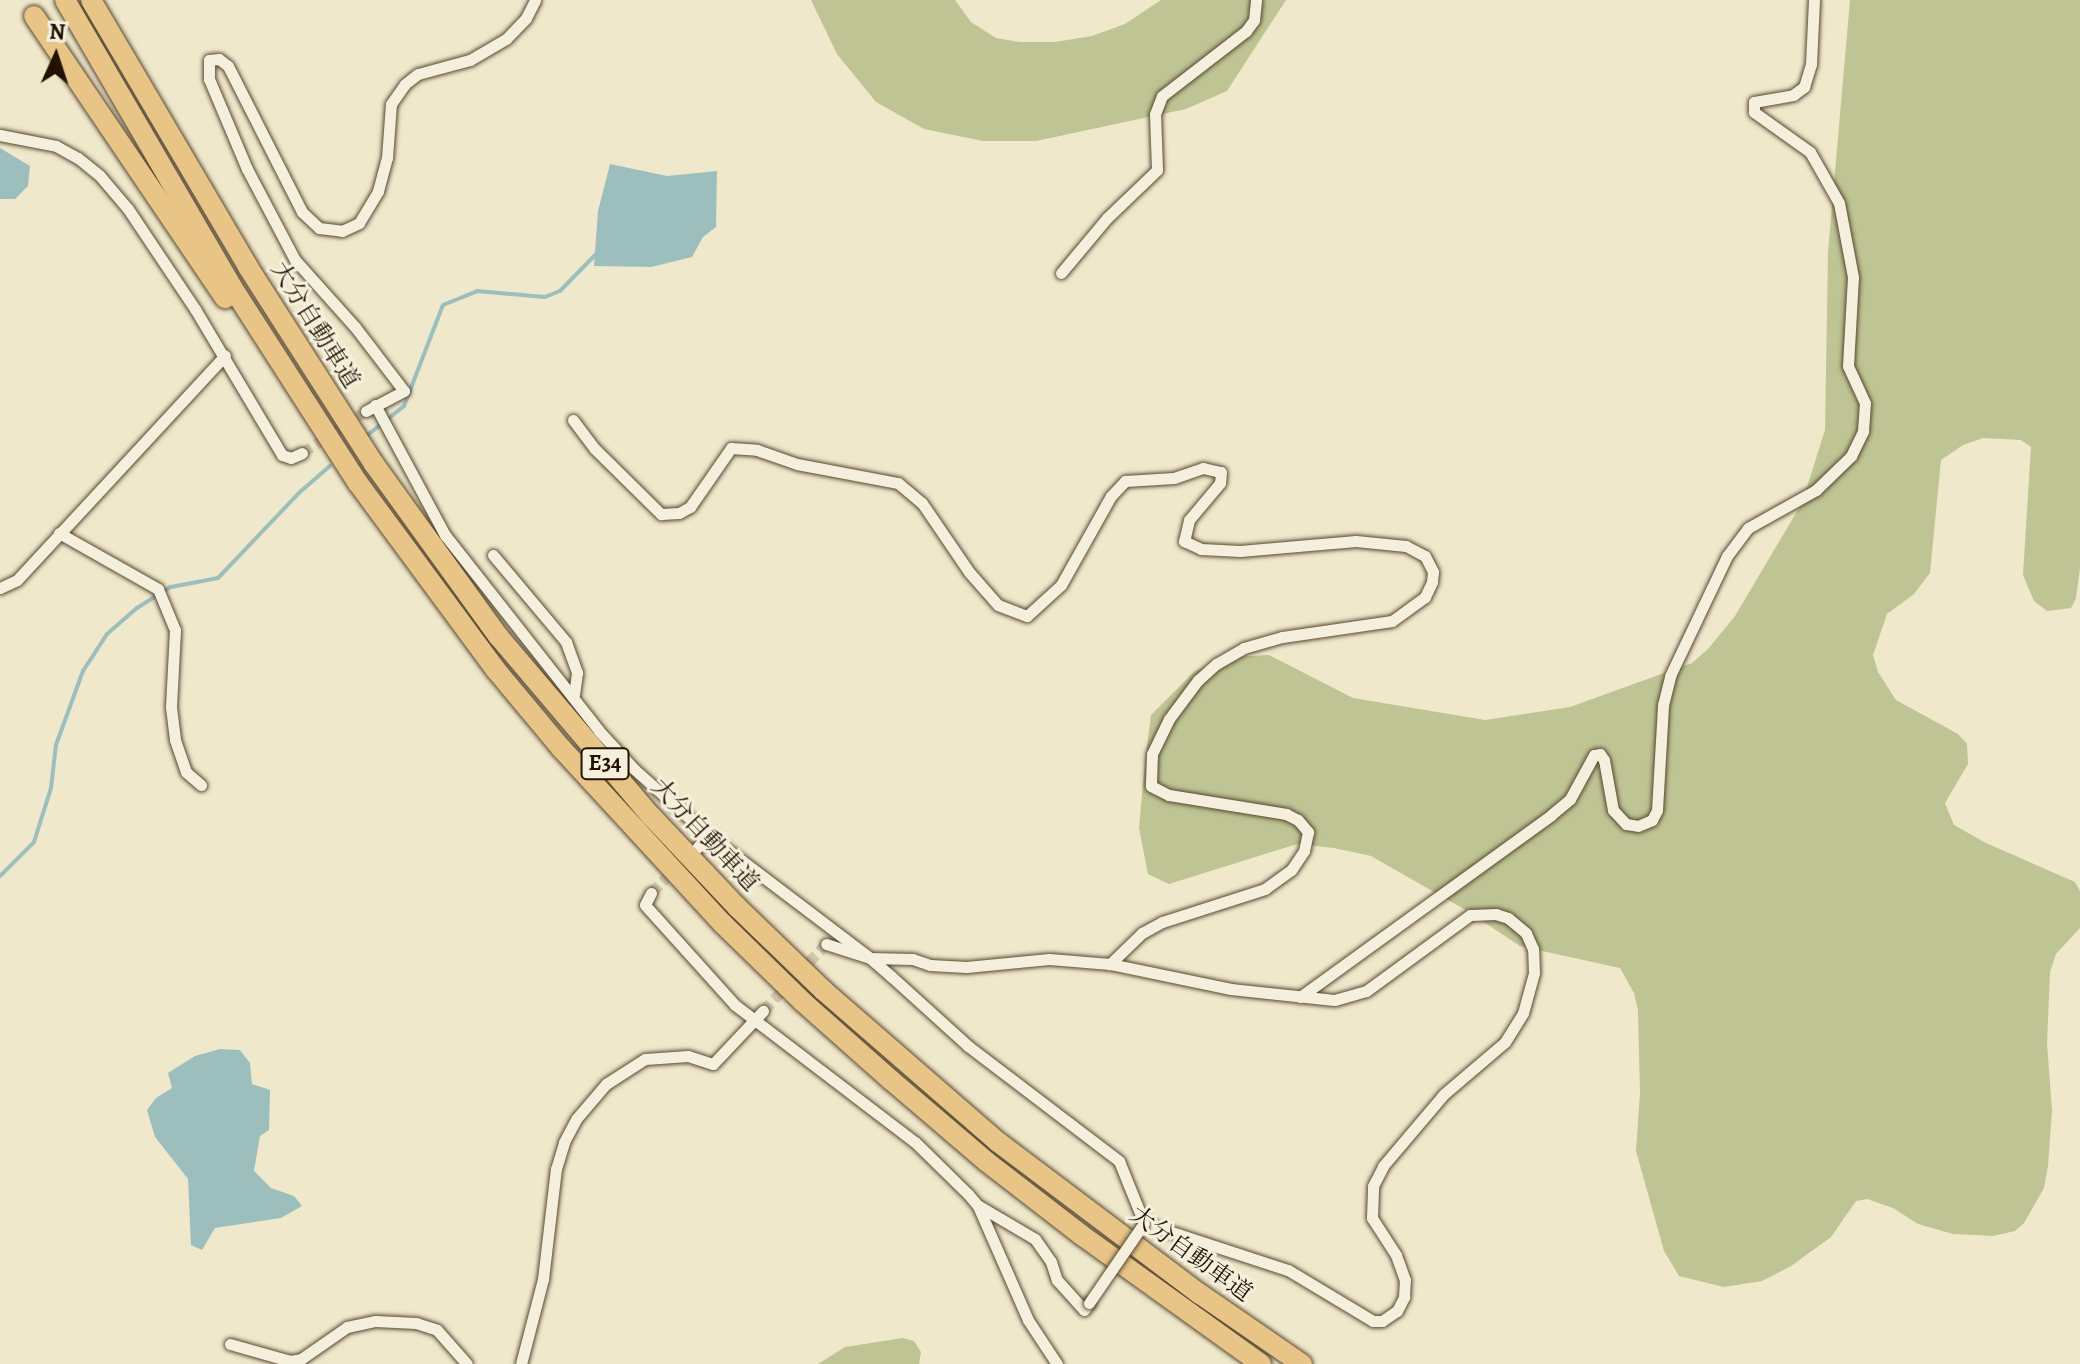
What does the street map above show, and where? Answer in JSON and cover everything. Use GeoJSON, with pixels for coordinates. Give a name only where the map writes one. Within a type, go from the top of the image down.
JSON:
{"type":"FeatureCollection","features":[{"type":"Feature","properties":{"kind":"highway","name":"大分自動車道"},"geometry":{"type":"LineString","coordinates":[[65,0],[232,287],[358,483],[487,658],[561,748],[659,858],[803,1002],[987,1162],[1189,1315],[1261,1364]]}},
{"type":"Feature","properties":{"kind":"highway","name":"大分自動車道"},"geometry":{"type":"LineString","coordinates":[[91,0],[248,267],[374,464],[499,637],[651,816],[737,907],[823,990],[998,1142],[1200,1294],[1302,1364]]}},
{"type":"Feature","properties":{"kind":"highway"},"geometry":{"type":"LineString","coordinates":[[104,0],[248,267]]}},
{"type":"Feature","properties":{"kind":"highway"},"geometry":{"type":"LineString","coordinates":[[34,16],[229,304],[358,483]]}},
{"type":"Feature","properties":{"kind":"street"},"geometry":{"type":"LineString","coordinates":[[535,0],[526,18],[506,39],[470,60],[418,74],[405,84],[391,104],[387,158],[378,191],[359,223],[342,231],[319,228],[302,212],[228,66],[219,59],[209,60],[209,79],[247,169],[295,260],[355,327],[404,391],[373,410],[388,430],[445,535],[489,594],[574,695],[599,731],[634,769],[708,835],[870,958],[968,1046],[1119,1161],[1144,1223],[1288,1270],[1373,1321],[1382,1321],[1397,1311],[1404,1297],[1405,1280],[1396,1255],[1372,1218],[1373,1186],[1383,1166],[1444,1094],[1505,1042],[1529,995],[1534,973],[1533,949],[1526,933],[1508,918],[1496,914],[1470,915],[1366,991],[1334,1000],[1231,989],[1110,964],[1049,959],[966,967],[870,958],[826,944]]}},
{"type":"Feature","properties":{"kind":"street"},"geometry":{"type":"LineString","coordinates":[[1061,273],[1107,218],[1157,170],[1159,152],[1155,114],[1162,96],[1246,31],[1254,20],[1256,0]]}},
{"type":"Feature","properties":{"kind":"street"},"geometry":{"type":"LineString","coordinates":[[1299,997],[1551,815],[1570,799],[1594,755],[1600,754],[1604,760],[1613,810],[1626,824],[1638,826],[1652,820],[1657,810],[1663,705],[1670,676],[1727,556],[1748,528],[1816,490],[1851,456],[1863,431],[1865,403],[1848,366],[1853,277],[1839,203],[1810,152],[1754,112],[1754,102],[1793,95],[1804,87],[1811,64],[1814,0]]}},
{"type":"Feature","properties":{"kind":"street"},"geometry":{"type":"LineString","coordinates":[[0,135],[56,146],[78,158],[100,176],[128,209],[225,355],[282,455],[291,458],[302,453]]}},
{"type":"Feature","properties":{"kind":"street"},"geometry":{"type":"LineString","coordinates":[[0,588],[17,580],[225,355]]}},
{"type":"Feature","properties":{"kind":"street"},"geometry":{"type":"LineString","coordinates":[[573,420],[605,459],[661,514],[679,513],[690,507],[731,448],[757,450],[797,464],[898,483],[922,503],[969,572],[998,605],[1027,616],[1061,585],[1111,496],[1125,481],[1174,478],[1203,468],[1221,472],[1220,483],[1189,520],[1184,541],[1201,549],[1240,551],[1356,541],[1406,546],[1425,556],[1433,572],[1432,582],[1418,603],[1392,621],[1244,648],[1216,664],[1198,680],[1169,719],[1152,754],[1151,786],[1169,795],[1286,814],[1298,820],[1308,832],[1304,851],[1291,870],[1265,889],[1162,922],[1142,933],[1110,964]]}},
{"type":"Feature","properties":{"kind":"street"},"geometry":{"type":"LineString","coordinates":[[59,533],[158,589],[175,630],[171,707],[175,740],[186,772],[201,785]]}},
{"type":"Feature","properties":{"kind":"street"},"geometry":{"type":"LineString","coordinates":[[493,555],[566,642],[577,673],[574,695]]}},
{"type":"Feature","properties":{"kind":"street"},"geometry":{"type":"LineString","coordinates":[[696,849],[708,835]]}},
{"type":"Feature","properties":{"kind":"street"},"geometry":{"type":"LineString","coordinates":[[651,893],[645,905],[664,929],[717,981],[735,1005],[759,1015],[915,1142],[978,1206],[1035,1239],[1051,1262],[1057,1280],[1084,1310],[1144,1223]]}},
{"type":"Feature","properties":{"kind":"street"},"geometry":{"type":"LineString","coordinates":[[521,1364],[543,1279],[556,1169],[564,1142],[577,1118],[606,1084],[645,1059],[666,1055],[688,1056],[713,1064],[759,1015]]}},
{"type":"Feature","properties":{"kind":"street"},"geometry":{"type":"LineString","coordinates":[[978,1206],[1028,1320],[1057,1364]]}},
{"type":"Feature","properties":{"kind":"street"},"geometry":{"type":"LineString","coordinates":[[230,1344],[290,1361],[301,1359],[347,1327],[375,1321],[416,1323],[437,1330],[467,1364]]}},
{"type":"Feature","properties":{"kind":"green space"},"geometry":{"type":"Polygon","coordinates":[[[811,0],[955,0],[971,22],[996,38],[1055,42],[1092,36],[1125,24],[1161,0],[1286,0],[1227,91],[1186,109],[1036,141],[983,141],[924,129],[876,102],[837,54],[811,0]]]}},
{"type":"Feature","properties":{"kind":"green space"},"geometry":{"type":"Polygon","coordinates":[[[1850,0],[2080,0],[2080,568],[2076,598],[2071,608],[2047,611],[2034,601],[2023,575],[2031,447],[2021,440],[1983,438],[1963,445],[1941,460],[1930,573],[1914,594],[1887,614],[1873,655],[1878,672],[1896,700],[1958,734],[1967,744],[1968,764],[1945,803],[1954,825],[1986,843],[2075,882],[2080,891],[2080,928],[2056,954],[2050,972],[2047,1043],[2052,1111],[2048,1166],[2044,1188],[2024,1223],[2015,1231],[1993,1236],[1953,1234],[1918,1224],[1893,1208],[1867,1199],[1856,1201],[1831,1237],[1791,1266],[1762,1281],[1724,1287],[1679,1276],[1664,1251],[1636,1151],[1640,1093],[1638,1010],[1634,993],[1620,968],[1520,946],[1464,909],[1371,856],[1334,848],[1297,844],[1169,884],[1148,874],[1139,828],[1145,761],[1151,715],[1195,671],[1230,657],[1269,655],[1353,698],[1485,720],[1570,707],[1692,663],[1708,649],[1735,616],[1802,503],[1825,430],[1828,252],[1850,0]]]}},
{"type":"Feature","properties":{"kind":"green space"},"geometry":{"type":"Polygon","coordinates":[[[903,1338],[914,1341],[921,1352],[919,1364],[818,1364],[845,1347],[903,1338]]]}},
{"type":"Feature","properties":{"kind":"water"},"geometry":{"type":"Polygon","coordinates":[[[0,148],[30,166],[28,186],[15,199],[0,199],[0,148]]]}},
{"type":"Feature","properties":{"kind":"water"},"geometry":{"type":"Polygon","coordinates":[[[610,164],[667,176],[717,171],[716,227],[703,237],[692,257],[651,267],[594,266],[598,211],[610,164]]]}},
{"type":"Feature","properties":{"kind":"water"},"geometry":{"type":"Polygon","coordinates":[[[220,1049],[240,1050],[250,1063],[252,1084],[270,1090],[269,1130],[260,1136],[254,1171],[271,1188],[294,1196],[302,1206],[281,1218],[215,1228],[202,1250],[191,1245],[188,1179],[155,1137],[147,1110],[156,1098],[172,1088],[168,1073],[195,1056],[220,1049]]]}},
{"type":"Feature","properties":{"kind":"waterway"},"geometry":{"type":"LineString","coordinates":[[365,437],[404,406],[443,305],[477,291],[545,297],[560,291],[599,251]]}},
{"type":"Feature","properties":{"kind":"waterway"},"geometry":{"type":"LineString","coordinates":[[0,876],[34,842],[51,788],[56,745],[83,671],[107,634],[137,608],[171,587],[218,578],[300,492],[330,466]]}},
{"type":"Feature","properties":{"kind":"tunnel"},"geometry":{"type":"LineString","coordinates":[[302,453],[366,411]]}},
{"type":"Feature","properties":{"kind":"tunnel"},"geometry":{"type":"LineString","coordinates":[[651,893],[676,868]]}},
{"type":"Feature","properties":{"kind":"tunnel"},"geometry":{"type":"LineString","coordinates":[[763,1011],[826,944]]}}]}
